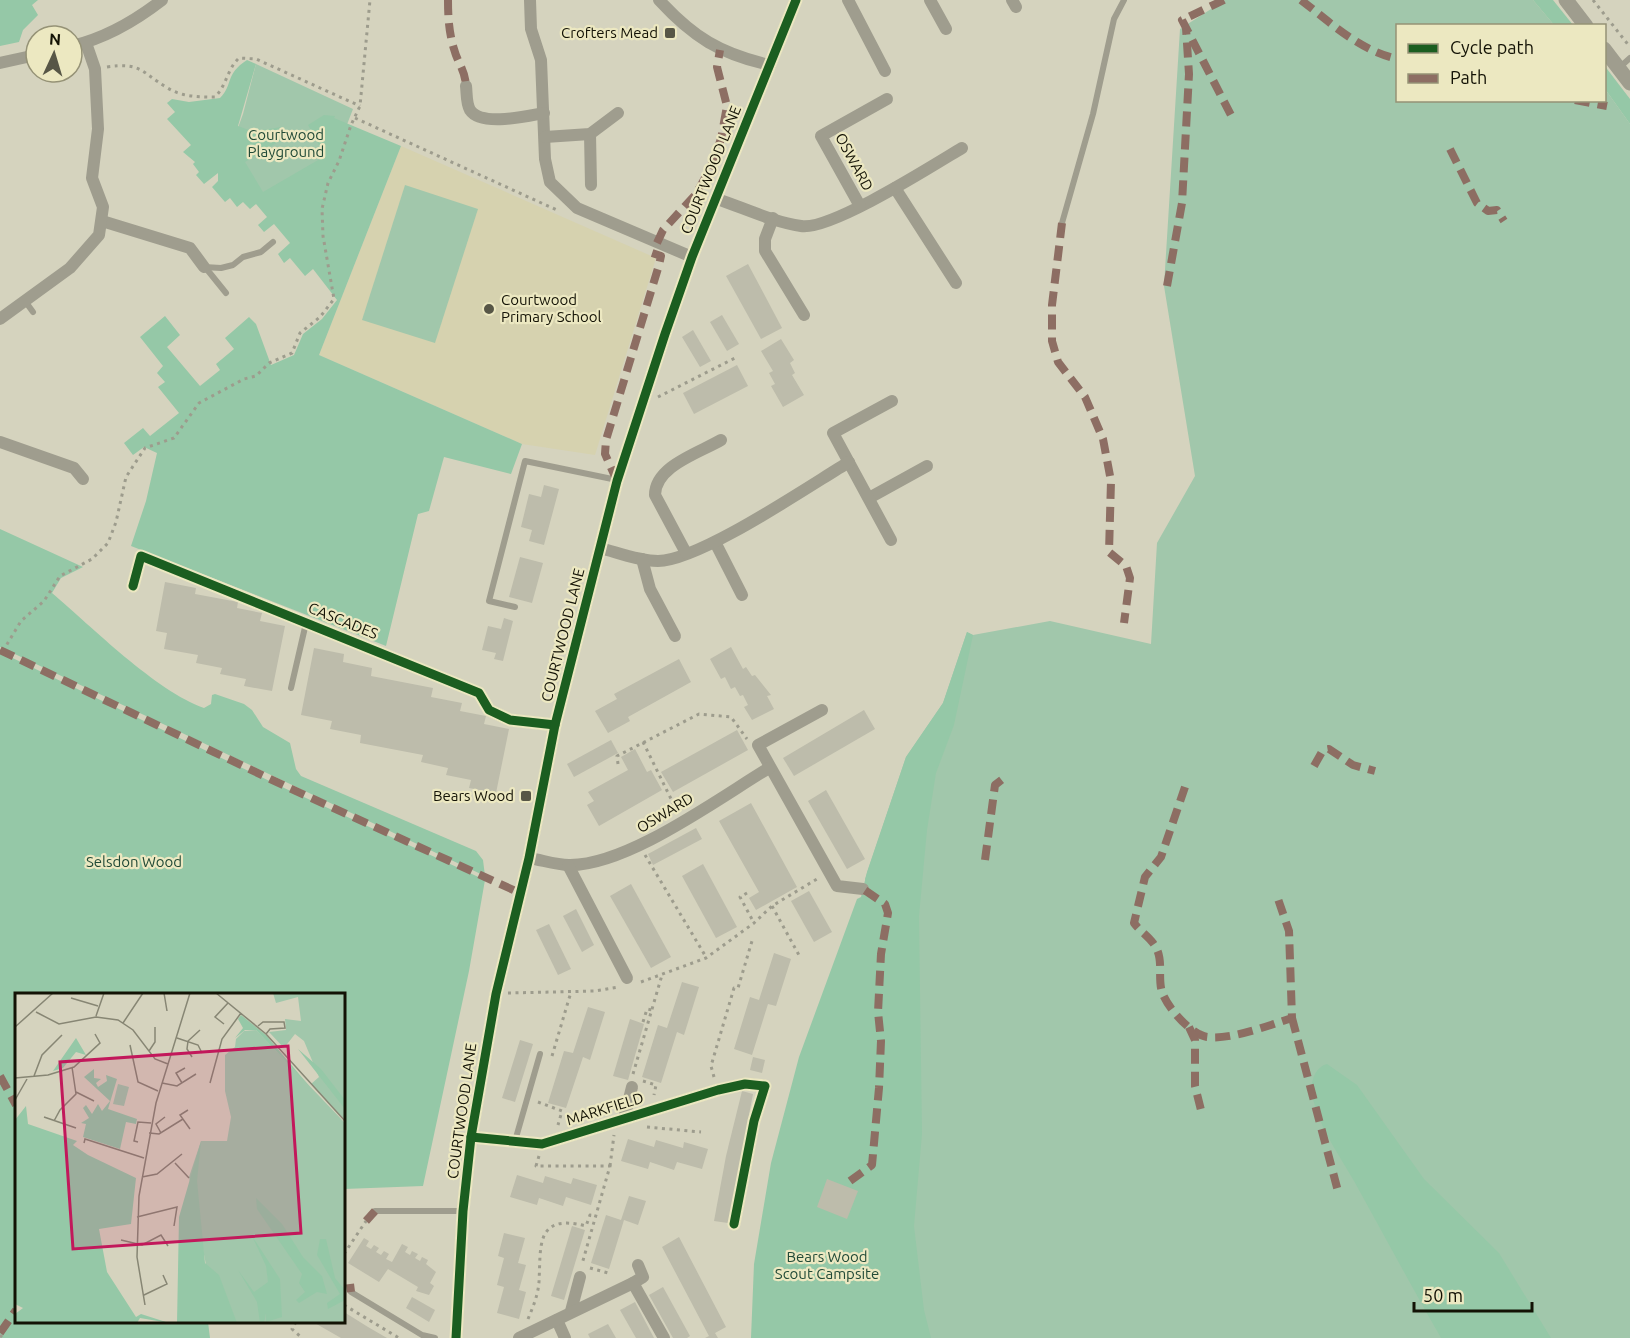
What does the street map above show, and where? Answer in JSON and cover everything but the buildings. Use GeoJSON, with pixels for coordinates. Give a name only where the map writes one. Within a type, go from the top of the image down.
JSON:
{"type":"FeatureCollection","features":[{"type":"Feature","properties":{"kind":"street"},"geometry":{"type":"LineString","coordinates":[[0,319],[70,268],[99,235],[103,207],[92,178],[98,129],[95,69],[86,43],[144,14],[162,0]]}},
{"type":"Feature","properties":{"kind":"street"},"geometry":{"type":"LineString","coordinates":[[530,0],[531,29],[541,60],[545,159],[550,182],[577,208],[692,257]]}},
{"type":"Feature","properties":{"kind":"street"},"geometry":{"type":"LineString","coordinates":[[659,0],[679,22],[708,44],[736,57],[770,65]]}},
{"type":"Feature","properties":{"kind":"street","name":"COURTWOOD LANE"},"geometry":{"type":"LineString","coordinates":[[456,1338],[463,1211],[471,1137],[496,994],[529,858],[555,725],[617,481],[692,257],[796,0]]}},
{"type":"Feature","properties":{"kind":"street"},"geometry":{"type":"LineString","coordinates":[[848,0],[885,71]]}},
{"type":"Feature","properties":{"kind":"street"},"geometry":{"type":"LineString","coordinates":[[930,0],[946,30]]}},
{"type":"Feature","properties":{"kind":"street"},"geometry":{"type":"LineString","coordinates":[[1566,0],[1584,24]]}},
{"type":"Feature","properties":{"kind":"street"},"geometry":{"type":"LineString","coordinates":[[1606,50],[1625,63],[1630,83]]}},
{"type":"Feature","properties":{"kind":"street"},"geometry":{"type":"LineString","coordinates":[[0,63],[24,58]]}},
{"type":"Feature","properties":{"kind":"street"},"geometry":{"type":"LineString","coordinates":[[466,86],[467,102],[471,112],[482,119],[544,113]]}},
{"type":"Feature","properties":{"kind":"street","name":"OSWARD"},"geometry":{"type":"LineString","coordinates":[[860,206],[821,136],[887,99]]}},
{"type":"Feature","properties":{"kind":"street"},"geometry":{"type":"LineString","coordinates":[[545,137],[590,134],[618,113]]}},
{"type":"Feature","properties":{"kind":"street"},"geometry":{"type":"LineString","coordinates":[[590,134],[591,185]]}},
{"type":"Feature","properties":{"kind":"street","name":"OSWARD"},"geometry":{"type":"LineString","coordinates":[[717,199],[801,227],[821,225],[895,188],[962,148]]}},
{"type":"Feature","properties":{"kind":"street","name":"OSWARD"},"geometry":{"type":"LineString","coordinates":[[895,188],[956,283]]}},
{"type":"Feature","properties":{"kind":"street"},"geometry":{"type":"LineString","coordinates":[[773,218],[765,238],[765,251],[804,315]]}},
{"type":"Feature","properties":{"kind":"street"},"geometry":{"type":"LineString","coordinates":[[102,221],[190,248],[204,267]]}},
{"type":"Feature","properties":{"kind":"street"},"geometry":{"type":"LineString","coordinates":[[891,540],[833,433],[892,401]]}},
{"type":"Feature","properties":{"kind":"street"},"geometry":{"type":"LineString","coordinates":[[686,553],[655,495],[655,485],[662,474],[721,440]]}},
{"type":"Feature","properties":{"kind":"street"},"geometry":{"type":"LineString","coordinates":[[0,442],[74,468],[83,479]]}},
{"type":"Feature","properties":{"kind":"street"},"geometry":{"type":"LineString","coordinates":[[600,548],[659,561],[686,553],[715,542],[849,462]]}},
{"type":"Feature","properties":{"kind":"street"},"geometry":{"type":"LineString","coordinates":[[869,498],[927,466]]}},
{"type":"Feature","properties":{"kind":"street"},"geometry":{"type":"LineString","coordinates":[[715,542],[742,595]]}},
{"type":"Feature","properties":{"kind":"street","name":"CASCADES"},"geometry":{"type":"LineString","coordinates":[[133,586],[141,556],[479,693],[489,710],[510,720],[529,720],[555,725]]}},
{"type":"Feature","properties":{"kind":"street"},"geometry":{"type":"LineString","coordinates":[[642,559],[650,590],[675,636]]}},
{"type":"Feature","properties":{"kind":"street"},"geometry":{"type":"LineString","coordinates":[[822,710],[758,745],[837,886],[863,889]]}},
{"type":"Feature","properties":{"kind":"street","name":"OSWARD"},"geometry":{"type":"LineString","coordinates":[[529,858],[568,865],[613,856],[640,846],[770,768]]}},
{"type":"Feature","properties":{"kind":"street"},"geometry":{"type":"LineString","coordinates":[[568,865],[628,982]]}},
{"type":"Feature","properties":{"kind":"street","name":"MARKFIELD"},"geometry":{"type":"LineString","coordinates":[[471,1137],[547,1143],[718,1090],[745,1084],[765,1086],[754,1121],[734,1224]]}},
{"type":"Feature","properties":{"kind":"street","name":"MARKFIELD"},"geometry":{"type":"LineString","coordinates":[[620,1120],[632,1087]]}},
{"type":"Feature","properties":{"kind":"street"},"geometry":{"type":"LineString","coordinates":[[524,1337],[571,1311],[643,1277],[638,1264]]}},
{"type":"Feature","properties":{"kind":"street"},"geometry":{"type":"LineString","coordinates":[[571,1311],[580,1277]]}},
{"type":"Feature","properties":{"kind":"street"},"geometry":{"type":"LineString","coordinates":[[633,1283],[664,1338]]}},
{"type":"Feature","properties":{"kind":"street"},"geometry":{"type":"LineString","coordinates":[[557,1320],[565,1338]]}},
{"type":"Feature","properties":{"kind":"lane"},"geometry":{"type":"LineString","coordinates":[[1062,223],[1093,114],[1114,20],[1124,0]]}},
{"type":"Feature","properties":{"kind":"lane"},"geometry":{"type":"LineString","coordinates":[[204,267],[221,268],[233,265],[243,257],[261,252],[273,242]]}},
{"type":"Feature","properties":{"kind":"lane"},"geometry":{"type":"LineString","coordinates":[[204,267],[226,293]]}},
{"type":"Feature","properties":{"kind":"lane"},"geometry":{"type":"LineString","coordinates":[[25,300],[33,312]]}},
{"type":"Feature","properties":{"kind":"lane"},"geometry":{"type":"LineString","coordinates":[[515,607],[489,601],[525,461],[617,481]]}},
{"type":"Feature","properties":{"kind":"lane"},"geometry":{"type":"LineString","coordinates":[[291,688],[306,622]]}},
{"type":"Feature","properties":{"kind":"lane"},"geometry":{"type":"LineString","coordinates":[[516,1141],[540,1054]]}},
{"type":"Feature","properties":{"kind":"lane"},"geometry":{"type":"LineString","coordinates":[[375,1211],[463,1211]]}},
{"type":"Feature","properties":{"kind":"lane"},"geometry":{"type":"LineString","coordinates":[[351,1292],[422,1335],[435,1338]]}},
{"type":"Feature","properties":{"kind":"path"},"geometry":{"type":"LineString","coordinates":[[3,651],[21,621],[44,601],[60,576],[92,559],[108,543],[116,522],[126,477],[146,448],[174,438],[199,404],[244,379],[256,376],[269,363],[292,353],[300,333],[320,317],[334,299],[323,236],[322,210],[328,183],[360,106],[370,0]]}},
{"type":"Feature","properties":{"kind":"path"},"geometry":{"type":"LineString","coordinates":[[1593,0],[1630,47]]}},
{"type":"Feature","properties":{"kind":"path"},"geometry":{"type":"LineString","coordinates":[[95,69],[115,66],[135,67],[149,73],[174,91],[190,96],[215,97],[222,90],[231,66],[239,58],[246,57],[256,59],[360,106]]}},
{"type":"Feature","properties":{"kind":"path"},"geometry":{"type":"LineString","coordinates":[[355,118],[562,212]]}},
{"type":"Feature","properties":{"kind":"path"},"geometry":{"type":"LineString","coordinates":[[642,405],[737,357]]}},
{"type":"Feature","properties":{"kind":"path"},"geometry":{"type":"LineString","coordinates":[[618,764],[617,756],[642,741],[685,719],[707,714],[731,717],[749,743],[758,745]]}},
{"type":"Feature","properties":{"kind":"path"},"geometry":{"type":"LineString","coordinates":[[642,741],[682,820]]}},
{"type":"Feature","properties":{"kind":"path"},"geometry":{"type":"LineString","coordinates":[[640,846],[706,958]]}},
{"type":"Feature","properties":{"kind":"path"},"geometry":{"type":"LineString","coordinates":[[496,994],[571,992],[662,975],[706,958],[754,923],[772,906],[829,872]]}},
{"type":"Feature","properties":{"kind":"path"},"geometry":{"type":"LineString","coordinates":[[747,893],[740,897],[754,923]]}},
{"type":"Feature","properties":{"kind":"path"},"geometry":{"type":"LineString","coordinates":[[772,906],[800,957]]}},
{"type":"Feature","properties":{"kind":"path"},"geometry":{"type":"LineString","coordinates":[[718,1090],[711,1066],[734,988],[738,988],[752,941]]}},
{"type":"Feature","properties":{"kind":"path"},"geometry":{"type":"LineString","coordinates":[[650,1111],[656,1086],[632,1078],[662,975]]}},
{"type":"Feature","properties":{"kind":"path"},"geometry":{"type":"LineString","coordinates":[[551,1059],[571,992]]}},
{"type":"Feature","properties":{"kind":"path"},"geometry":{"type":"LineString","coordinates":[[643,1022],[647,1009],[652,1010]]}},
{"type":"Feature","properties":{"kind":"path"},"geometry":{"type":"LineString","coordinates":[[541,1092],[538,1103],[562,1111],[536,1166],[610,1166]]}},
{"type":"Feature","properties":{"kind":"path"},"geometry":{"type":"LineString","coordinates":[[608,1273],[581,1265],[610,1166],[620,1120]]}},
{"type":"Feature","properties":{"kind":"path"},"geometry":{"type":"LineString","coordinates":[[642,1127],[700,1132]]}},
{"type":"Feature","properties":{"kind":"path"},"geometry":{"type":"LineString","coordinates":[[524,1337],[537,1291],[540,1246],[546,1231],[559,1223],[586,1226],[590,1215],[596,1216]]}},
{"type":"Feature","properties":{"kind":"path"},"geometry":{"type":"LineString","coordinates":[[345,1252],[366,1221]]}},
{"type":"Feature","properties":{"kind":"path"},"geometry":{"type":"LineString","coordinates":[[345,1306],[399,1338]]}},
{"type":"Feature","properties":{"kind":"path"},"geometry":{"type":"LineString","coordinates":[[295,1323],[292,1329],[302,1338]]}},
{"type":"Feature","properties":{"kind":"shaded area","name":"Courtwood Primary School"},"geometry":{"type":"Polygon","coordinates":[[[401,146],[656,258],[595,455],[522,444],[319,355],[401,146]]]}},
{"type":"Feature","properties":{"kind":"green space"},"geometry":{"type":"Polygon","coordinates":[[[0,0],[38,0],[32,5],[38,15],[29,24],[24,24],[19,42],[0,46],[0,0]]]}},
{"type":"Feature","properties":{"kind":"green space"},"geometry":{"type":"Polygon","coordinates":[[[1225,0],[1533,0],[1553,24],[1396,24],[1396,102],[1606,102],[1606,90],[1630,124],[1630,1338],[912,1338],[865,879],[906,757],[943,703],[967,632],[973,635],[1050,621],[1151,644],[1157,543],[1195,476],[1164,286],[1180,29],[1225,0]]]}},
{"type":"Feature","properties":{"kind":"green space"},"geometry":{"type":"Polygon","coordinates":[[[1533,0],[1553,0],[1572,24],[1553,24],[1533,0]]]}},
{"type":"Feature","properties":{"kind":"green space"},"geometry":{"type":"Polygon","coordinates":[[[247,60],[256,64],[238,126],[262,135],[263,130],[281,127],[288,136],[245,162],[263,192],[325,156],[308,125],[324,115],[335,116],[334,118],[401,146],[319,355],[522,444],[511,474],[444,457],[429,511],[418,514],[386,646],[131,546],[146,501],[157,453],[144,447],[133,455],[124,443],[143,428],[150,436],[179,413],[158,387],[165,382],[157,373],[163,366],[140,337],[165,316],[180,335],[167,347],[200,386],[220,370],[216,364],[234,349],[225,338],[249,317],[256,324],[271,365],[294,355],[303,334],[322,319],[337,300],[313,269],[305,276],[290,258],[284,263],[278,254],[290,243],[274,224],[264,232],[258,225],[267,217],[256,204],[250,209],[243,202],[237,207],[230,198],[225,202],[212,187],[218,181],[218,173],[204,184],[196,175],[199,172],[193,164],[195,162],[183,152],[191,145],[167,119],[175,112],[167,103],[172,99],[189,102],[220,98],[235,70],[247,60]]]}},
{"type":"Feature","properties":{"kind":"green space","name":"Courtwood Playground"},"geometry":{"type":"Polygon","coordinates":[[[256,64],[353,109],[311,218],[219,180],[243,114],[256,64]]]}},
{"type":"Feature","properties":{"kind":"green space"},"geometry":{"type":"Polygon","coordinates":[[[1606,68],[1630,99],[1630,124],[1606,90],[1606,68]]]}},
{"type":"Feature","properties":{"kind":"green space"},"geometry":{"type":"Polygon","coordinates":[[[405,185],[478,209],[435,343],[362,320],[405,185]]]}},
{"type":"Feature","properties":{"kind":"green space"},"geometry":{"type":"Polygon","coordinates":[[[0,529],[83,567],[61,578],[52,593],[145,673],[185,700],[204,708],[211,704],[212,695],[215,694],[244,704],[252,710],[263,727],[290,743],[296,769],[301,776],[476,851],[483,860],[485,876],[0,647],[0,529]]]}},
{"type":"Feature","properties":{"kind":"green space","name":"Bears Wood Scout Campsite"},"geometry":{"type":"Polygon","coordinates":[[[967,632],[973,635],[954,725],[936,773],[927,830],[919,916],[922,1134],[914,1226],[924,1310],[931,1338],[751,1338],[754,1264],[771,1163],[799,1057],[857,899],[861,897],[867,872],[906,757],[943,703],[967,632]]]}},
{"type":"Feature","properties":{"kind":"green space","name":"Selsdon Wood"},"geometry":{"type":"Polygon","coordinates":[[[0,652],[282,787],[485,880],[469,971],[423,1186],[345,1189],[345,993],[15,993],[15,1323],[208,1323],[210,1338],[0,1338],[0,652]]]}},
{"type":"Feature","properties":{"kind":"green space"},"geometry":{"type":"Polygon","coordinates":[[[1327,1064],[1357,1085],[1424,1179],[1499,1253],[1551,1338],[1441,1338],[1329,1139],[1319,1117],[1312,1094],[1312,1085],[1316,1072],[1327,1064]]]}},
{"type":"Feature","properties":{"kind":"marked path"},"geometry":{"type":"LineString","coordinates":[[448,0],[451,37],[466,86]]}},
{"type":"Feature","properties":{"kind":"marked path"},"geometry":{"type":"LineString","coordinates":[[1224,0],[1182,20],[1233,119]]}},
{"type":"Feature","properties":{"kind":"marked path"},"geometry":{"type":"LineString","coordinates":[[1301,0],[1359,43],[1371,50],[1396,58]]}},
{"type":"Feature","properties":{"kind":"marked path"},"geometry":{"type":"LineString","coordinates":[[1167,286],[1182,203],[1189,74],[1186,28]]}},
{"type":"Feature","properties":{"kind":"marked path"},"geometry":{"type":"LineString","coordinates":[[657,243],[663,230],[696,194],[710,169],[721,139],[727,106],[717,67],[720,50]]}},
{"type":"Feature","properties":{"kind":"marked path"},"geometry":{"type":"LineString","coordinates":[[1586,102],[1607,106]]}},
{"type":"Feature","properties":{"kind":"marked path"},"geometry":{"type":"LineString","coordinates":[[1450,149],[1477,203],[1488,211],[1497,210],[1504,221]]}},
{"type":"Feature","properties":{"kind":"marked path"},"geometry":{"type":"LineString","coordinates":[[1062,223],[1052,305],[1052,341],[1058,362],[1085,397],[1103,439],[1111,481],[1109,552],[1126,566],[1130,578],[1124,623]]}},
{"type":"Feature","properties":{"kind":"marked path"},"geometry":{"type":"LineString","coordinates":[[617,481],[605,454],[606,440],[659,265],[661,256],[652,253]]}},
{"type":"Feature","properties":{"kind":"marked path"},"geometry":{"type":"LineString","coordinates":[[0,650],[285,786],[520,893]]}},
{"type":"Feature","properties":{"kind":"marked path"},"geometry":{"type":"LineString","coordinates":[[1314,766],[1323,750],[1329,749],[1353,765],[1375,771]]}},
{"type":"Feature","properties":{"kind":"marked path"},"geometry":{"type":"LineString","coordinates":[[985,860],[995,785],[1004,778]]}},
{"type":"Feature","properties":{"kind":"marked path"},"geometry":{"type":"LineString","coordinates":[[1185,787],[1161,857],[1145,877],[1134,923],[1157,949],[1161,986],[1165,998],[1180,1019],[1200,1035],[1227,1036],[1292,1018],[1289,931],[1277,896]]}},
{"type":"Feature","properties":{"kind":"marked path"},"geometry":{"type":"LineString","coordinates":[[850,1181],[872,1165],[879,1088],[881,1041],[878,1012],[881,954],[888,913],[885,904],[863,889]]}},
{"type":"Feature","properties":{"kind":"marked path"},"geometry":{"type":"LineString","coordinates":[[1292,1018],[1339,1195]]}},
{"type":"Feature","properties":{"kind":"marked path"},"geometry":{"type":"LineString","coordinates":[[1189,1027],[1195,1040],[1195,1086],[1202,1114]]}},
{"type":"Feature","properties":{"kind":"marked path"},"geometry":{"type":"LineString","coordinates":[[0,1076],[15,1103]]}},
{"type":"Feature","properties":{"kind":"marked path"},"geometry":{"type":"LineString","coordinates":[[366,1221],[375,1211]]}},
{"type":"Feature","properties":{"kind":"marked path"},"geometry":{"type":"LineString","coordinates":[[350,1284],[351,1292]]}},
{"type":"Feature","properties":{"kind":"marked path"},"geometry":{"type":"LineString","coordinates":[[0,1333],[15,1311]]}},
{"type":"Feature","properties":{"kind":"cycle path"},"geometry":{"type":"LineString","coordinates":[[456,1338],[463,1211],[471,1137],[496,994],[529,858],[555,725],[617,481],[692,257],[796,0]]}},
{"type":"Feature","properties":{"kind":"cycle path"},"geometry":{"type":"LineString","coordinates":[[133,586],[141,556],[479,693],[489,710],[510,720],[555,725]]}},
{"type":"Feature","properties":{"kind":"cycle path"},"geometry":{"type":"LineString","coordinates":[[471,1137],[542,1144],[718,1090],[745,1084],[765,1086],[754,1121],[734,1224]]}},
{"type":"Feature","properties":{"kind":"place","name":"Crofters Mead"},"geometry":{"type":"Point","coordinates":[670,33]}},
{"type":"Feature","properties":{"kind":"place","name":"Courtwood Primary School"},"geometry":{"type":"Point","coordinates":[489,309]}},
{"type":"Feature","properties":{"kind":"place","name":"Bears Wood"},"geometry":{"type":"Point","coordinates":[526,796]}}]}
